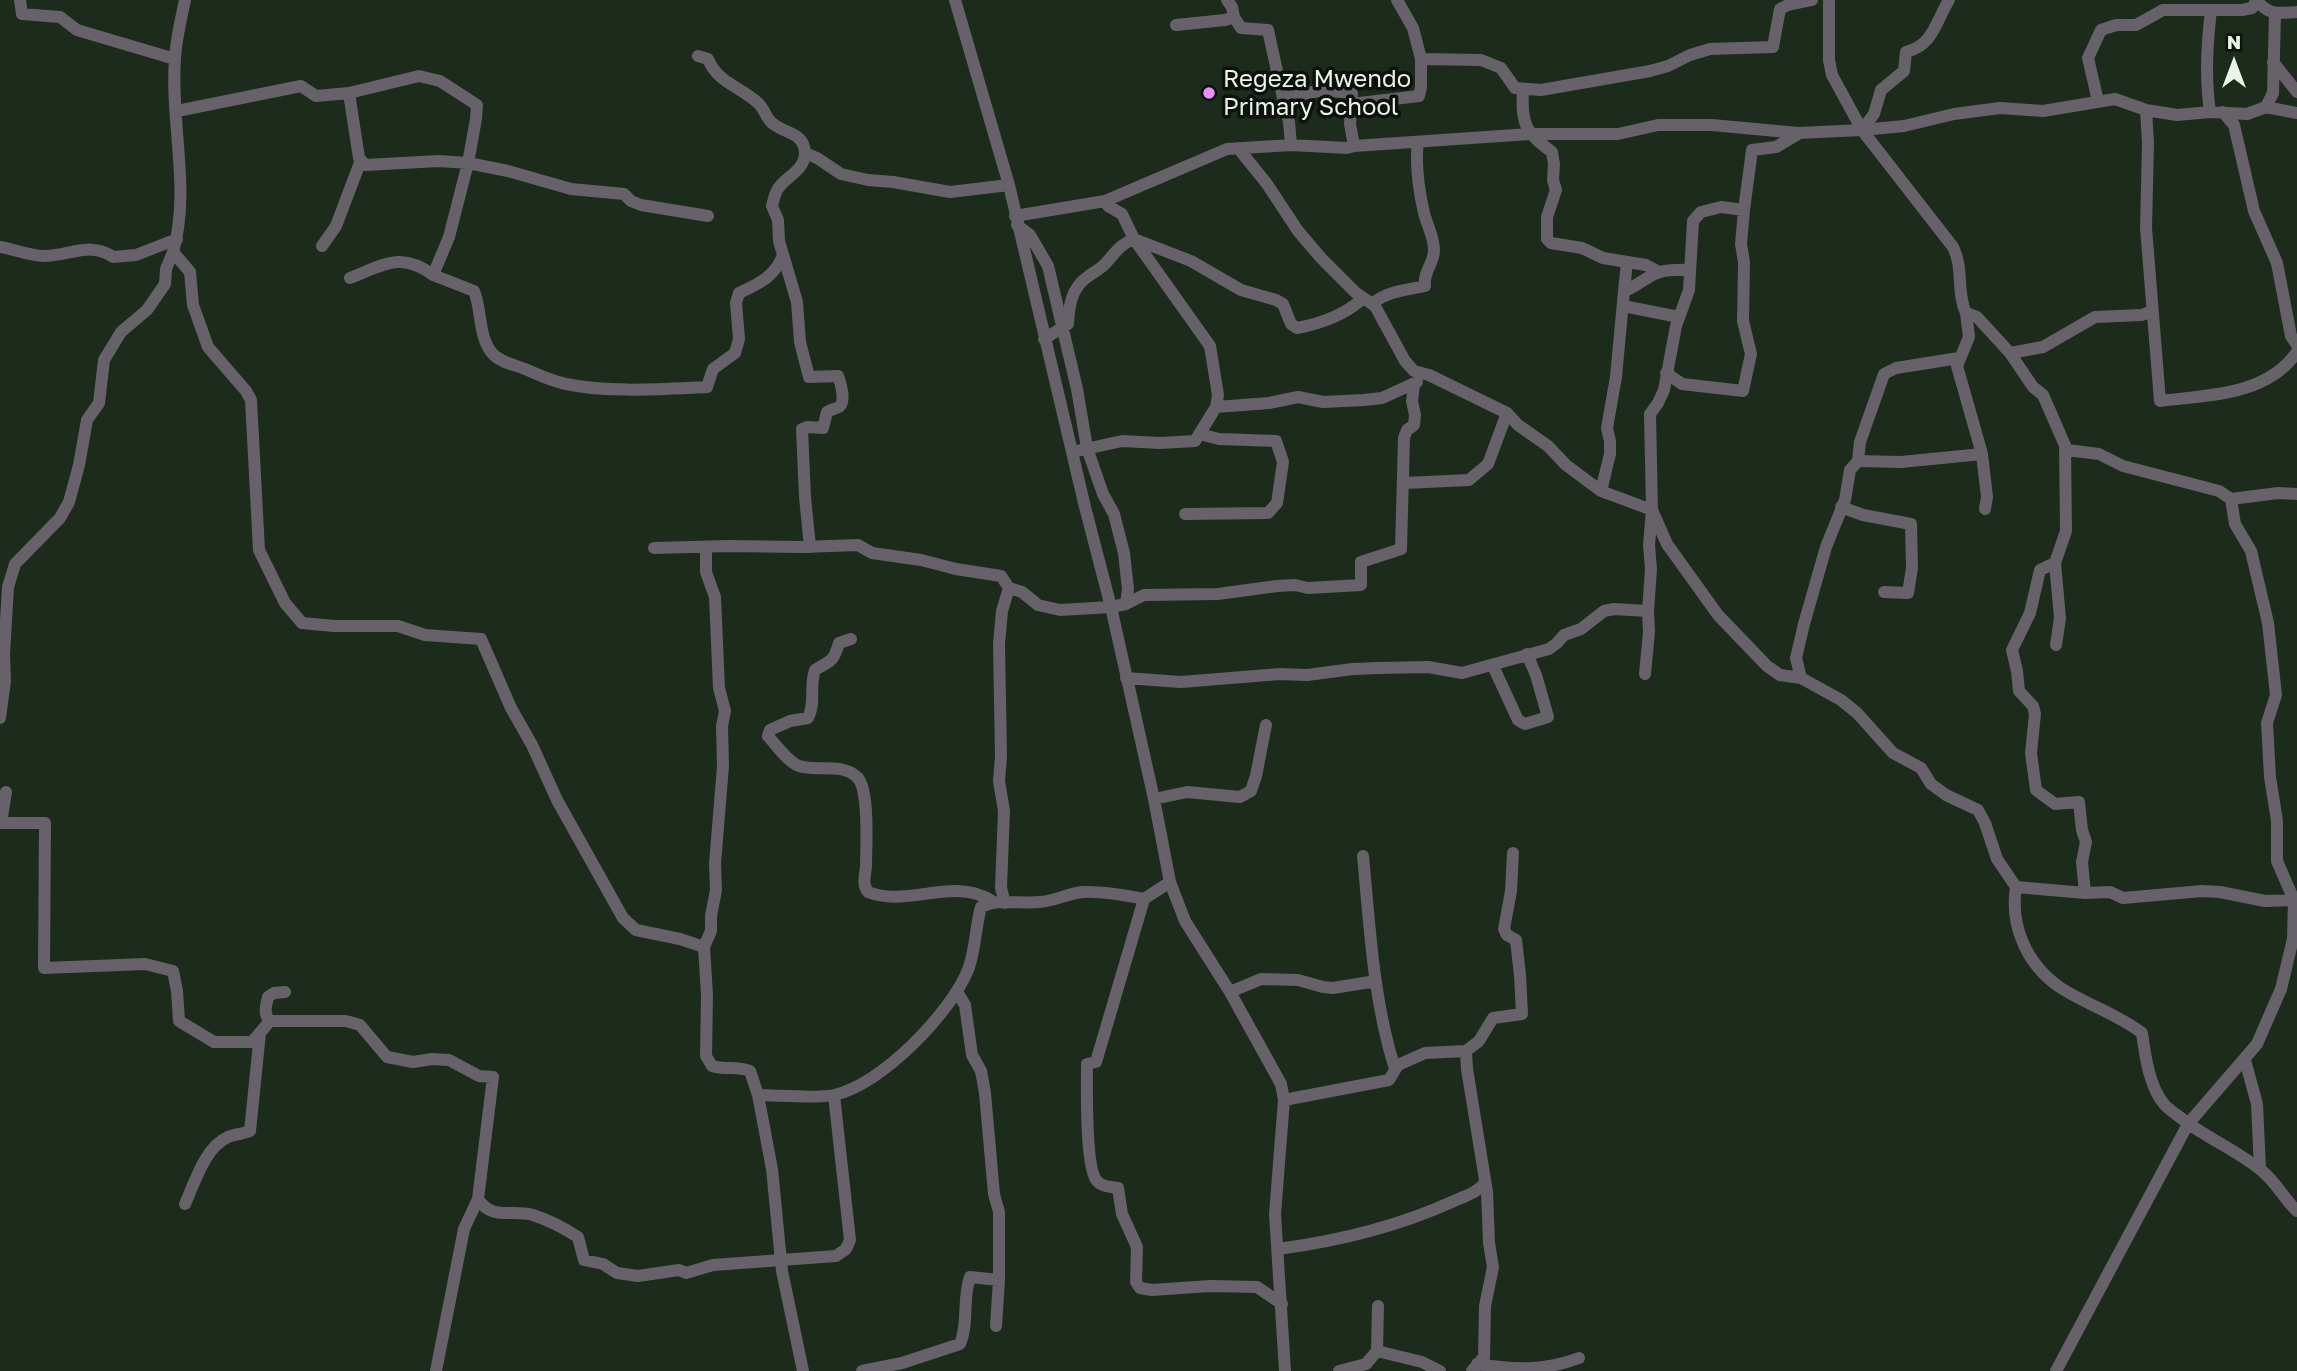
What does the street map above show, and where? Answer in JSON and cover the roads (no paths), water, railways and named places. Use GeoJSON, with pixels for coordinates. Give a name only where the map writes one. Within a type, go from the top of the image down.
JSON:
{"type":"FeatureCollection","features":[{"type":"Feature","properties":{"kind":"street"},"geometry":{"type":"LineString","coordinates":[[20,0],[22,14],[60,17],[77,30],[175,59]]}},
{"type":"Feature","properties":{"kind":"street"},"geometry":{"type":"LineString","coordinates":[[0,718],[5,681],[8,587],[15,564],[60,518],[69,502],[87,420],[99,403],[104,360],[121,332],[147,310],[165,284],[166,269],[175,246],[180,199],[175,59],[185,0]]}},
{"type":"Feature","properties":{"kind":"street"},"geometry":{"type":"LineString","coordinates":[[955,0],[1009,185],[1044,340],[1111,607],[1170,882],[1185,920],[1230,992],[1281,1084],[1284,1100],[1275,1214],[1285,1371]]}},
{"type":"Feature","properties":{"kind":"street"},"geometry":{"type":"LineString","coordinates":[[1227,0],[1241,29],[1268,30],[1289,121],[1291,145]]}},
{"type":"Feature","properties":{"kind":"street"},"geometry":{"type":"LineString","coordinates":[[1352,104],[1419,96],[1422,87],[1421,59],[1413,28],[1397,0]]}},
{"type":"Feature","properties":{"kind":"street"},"geometry":{"type":"LineString","coordinates":[[1421,59],[1481,60],[1500,68],[1515,88],[1553,89],[1650,71],[1710,49],[1773,47],[1780,9],[1812,0]]}},
{"type":"Feature","properties":{"kind":"street"},"geometry":{"type":"LineString","coordinates":[[1829,0],[1829,60],[1832,75],[1862,130],[1958,255],[1961,296],[1969,337],[1957,366],[1982,454],[1987,497],[1985,509]]}},
{"type":"Feature","properties":{"kind":"street"},"geometry":{"type":"LineString","coordinates":[[1862,130],[1874,114],[1881,90],[1904,71],[1906,52],[1921,48],[1950,0]]}},
{"type":"Feature","properties":{"kind":"street"},"geometry":{"type":"LineString","coordinates":[[2098,102],[2088,58],[2101,30],[2136,24],[2163,9],[2242,10],[2252,8],[2257,1],[2265,11],[2297,12]]}},
{"type":"Feature","properties":{"kind":"street"},"geometry":{"type":"LineString","coordinates":[[2211,10],[2206,87],[2216,112],[2234,124],[2247,191],[2277,262],[2291,336],[2297,345]]}},
{"type":"Feature","properties":{"kind":"street"},"geometry":{"type":"LineString","coordinates":[[2267,104],[2273,93],[2275,13]]}},
{"type":"Feature","properties":{"kind":"street"},"geometry":{"type":"LineString","coordinates":[[1176,26],[1234,17]]}},
{"type":"Feature","properties":{"kind":"street"},"geometry":{"type":"LineString","coordinates":[[698,56],[708,59],[720,79],[760,104],[771,122],[795,133],[805,153],[798,170],[780,185],[772,206],[778,220],[779,241],[797,302],[800,342],[809,377],[838,376],[842,393],[840,407],[827,412],[822,428],[802,429],[810,547]]}},
{"type":"Feature","properties":{"kind":"street"},"geometry":{"type":"LineString","coordinates":[[2234,124],[2247,114],[2297,90],[2273,62]]}},
{"type":"Feature","properties":{"kind":"street"},"geometry":{"type":"LineString","coordinates":[[177,111],[301,86],[316,96],[349,93],[419,76],[440,81],[477,105],[468,163],[449,237],[433,275]]}},
{"type":"Feature","properties":{"kind":"street"},"geometry":{"type":"LineString","coordinates":[[1523,89],[1523,113],[1530,134],[1552,152],[1556,190],[1547,217],[1548,239],[1551,243],[1582,248],[1603,258],[1646,265],[1659,272],[1690,269]]}},
{"type":"Feature","properties":{"kind":"street"},"geometry":{"type":"LineString","coordinates":[[1283,98],[1323,90],[1352,93],[1350,124],[1353,145]]}},
{"type":"Feature","properties":{"kind":"street"},"geometry":{"type":"LineString","coordinates":[[322,246],[336,226],[360,160],[349,93]]}},
{"type":"Feature","properties":{"kind":"street"},"geometry":{"type":"LineString","coordinates":[[1016,221],[1105,201],[1214,154],[1238,148],[1291,145],[1347,148],[1353,145],[1530,134],[1618,134],[1658,124],[1712,124],[1798,133],[1862,130],[1904,126],[1954,114],[2000,108],[2043,111],[2115,99],[2146,110],[2177,116],[2216,112],[2247,114]]}},
{"type":"Feature","properties":{"kind":"street"},"geometry":{"type":"LineString","coordinates":[[2267,104],[2297,113]]}},
{"type":"Feature","properties":{"kind":"street"},"geometry":{"type":"LineString","coordinates":[[2146,110],[2146,228],[2160,401],[2225,392],[2263,383],[2287,365],[2297,352]]}},
{"type":"Feature","properties":{"kind":"street"},"geometry":{"type":"LineString","coordinates":[[1666,373],[1682,384],[1743,391],[1751,354],[1742,321],[1744,262],[1741,244],[1752,150],[1746,142],[1743,128]]}},
{"type":"Feature","properties":{"kind":"street"},"geometry":{"type":"LineString","coordinates":[[1752,150],[1776,147],[1798,133]]}},
{"type":"Feature","properties":{"kind":"street"},"geometry":{"type":"LineString","coordinates":[[1044,340],[1068,324],[1069,304],[1076,288],[1084,279],[1098,271],[1116,248],[1134,239],[1191,261],[1241,290],[1276,300],[1283,304],[1291,324],[1297,328],[1321,323],[1392,292],[1425,286],[1425,272],[1434,250],[1420,189],[1418,142]]}},
{"type":"Feature","properties":{"kind":"street"},"geometry":{"type":"LineString","coordinates":[[1238,148],[1321,258],[1381,314],[1405,361],[1414,371],[1429,375],[1507,413],[1518,425],[1548,446],[1566,465],[1601,491],[1652,510],[1667,544],[1718,615],[1767,666],[1780,675],[1801,678],[1841,700],[1857,713],[1893,753],[1921,768],[1931,784],[1946,795],[1978,810],[1997,859],[2016,887],[2013,905],[2017,929],[2034,963],[2057,985],[2101,1010],[2125,1019],[2142,1033],[2144,1052],[2153,1082],[2164,1104],[2189,1124],[2260,1169],[2279,1186],[2290,1205],[2297,1211]]}},
{"type":"Feature","properties":{"kind":"street"},"geometry":{"type":"LineString","coordinates":[[805,153],[841,174],[868,180],[893,181],[950,192],[1009,185]]}},
{"type":"Feature","properties":{"kind":"street"},"geometry":{"type":"LineString","coordinates":[[360,160],[365,165],[439,161],[468,163],[571,189],[624,194],[641,205],[708,216]]}},
{"type":"Feature","properties":{"kind":"street"},"geometry":{"type":"LineString","coordinates":[[1072,452],[1122,441],[1195,441],[1216,407],[1218,395],[1210,346],[1134,239],[1122,214],[1105,204],[1105,201]]}},
{"type":"Feature","properties":{"kind":"street"},"geometry":{"type":"LineString","coordinates":[[1645,674],[1651,569],[1650,414],[1658,403],[1679,317],[1689,290],[1693,221],[1701,212],[1721,207],[1744,210]]}},
{"type":"Feature","properties":{"kind":"street"},"geometry":{"type":"LineString","coordinates":[[1016,221],[1030,235],[1048,266],[1077,389],[1087,448],[1117,527],[1128,589],[1126,604]]}},
{"type":"Feature","properties":{"kind":"street"},"geometry":{"type":"LineString","coordinates":[[0,247],[43,256],[86,248],[105,252],[113,257],[175,246]]}},
{"type":"Feature","properties":{"kind":"street"},"geometry":{"type":"LineString","coordinates":[[175,246],[190,272],[193,305],[208,347],[233,374],[251,400],[259,550],[285,603],[302,623],[398,626],[425,635],[481,639],[511,708],[533,745],[557,800],[623,918],[636,930],[704,947]]}},
{"type":"Feature","properties":{"kind":"street"},"geometry":{"type":"LineString","coordinates":[[350,278],[393,261],[407,261],[433,275],[474,291],[479,303],[481,325],[492,354],[541,377],[567,384],[636,390],[706,387],[713,369],[735,353],[739,339],[736,303],[739,293],[760,285],[780,263],[783,255]]}},
{"type":"Feature","properties":{"kind":"street"},"geometry":{"type":"LineString","coordinates":[[1601,491],[1610,454],[1607,428],[1616,377],[1627,262]]}},
{"type":"Feature","properties":{"kind":"street"},"geometry":{"type":"LineString","coordinates":[[1624,291],[1659,272]]}},
{"type":"Feature","properties":{"kind":"street"},"geometry":{"type":"LineString","coordinates":[[1623,306],[1679,317]]}},
{"type":"Feature","properties":{"kind":"street"},"geometry":{"type":"LineString","coordinates":[[2010,353],[2043,347],[2095,317],[2141,315],[2152,311]]}},
{"type":"Feature","properties":{"kind":"street"},"geometry":{"type":"LineString","coordinates":[[1966,313],[1977,317],[2010,353],[2023,375],[2043,395],[2067,450],[2099,454],[2123,466],[2219,491],[2231,499],[2278,493],[2297,494]]}},
{"type":"Feature","properties":{"kind":"street"},"geometry":{"type":"LineString","coordinates":[[1801,678],[1796,658],[1804,624],[1826,547],[1842,508],[1850,470],[1858,461],[1860,442],[1884,374],[1896,368],[1959,358]]}},
{"type":"Feature","properties":{"kind":"street"},"geometry":{"type":"LineString","coordinates":[[654,548],[858,545],[872,553],[1002,576],[1009,588],[1022,592],[1038,605],[1060,610],[1111,607],[1126,604],[1144,595],[1218,594],[1295,585],[1308,588],[1361,585],[1361,562],[1401,549],[1404,438],[1407,430],[1414,425],[1414,385],[1422,374]]}},
{"type":"Feature","properties":{"kind":"street"},"geometry":{"type":"LineString","coordinates":[[1216,407],[1269,403],[1298,397],[1324,402],[1364,400],[1382,398],[1414,385]]}},
{"type":"Feature","properties":{"kind":"street"},"geometry":{"type":"LineString","coordinates":[[1404,483],[1469,480],[1488,464],[1507,413]]}},
{"type":"Feature","properties":{"kind":"street"},"geometry":{"type":"LineString","coordinates":[[1185,514],[1268,513],[1278,503],[1283,462],[1276,440],[1219,439],[1199,434]]}},
{"type":"Feature","properties":{"kind":"street"},"geometry":{"type":"LineString","coordinates":[[2056,645],[2060,618],[2055,563],[2066,531],[2065,445]]}},
{"type":"Feature","properties":{"kind":"street"},"geometry":{"type":"LineString","coordinates":[[1858,461],[1901,462],[1982,454]]}},
{"type":"Feature","properties":{"kind":"street"},"geometry":{"type":"LineString","coordinates":[[2056,1371],[2189,1124],[2257,1044],[2281,989],[2293,939],[2294,900],[2277,861],[2277,821],[2270,777],[2267,723],[2276,695],[2268,623],[2251,551],[2235,524],[2231,499]]}},
{"type":"Feature","properties":{"kind":"street"},"geometry":{"type":"LineString","coordinates":[[1842,508],[1911,524],[1912,568],[1908,593],[1884,592]]}},
{"type":"Feature","properties":{"kind":"street"},"geometry":{"type":"LineString","coordinates":[[706,547],[706,572],[715,597],[721,677],[719,688],[725,711],[715,864],[716,890],[711,931],[704,947],[707,995],[706,1056],[712,1066],[720,1069],[741,1068],[750,1071],[758,1095],[772,1169],[781,1259],[803,1371]]}},
{"type":"Feature","properties":{"kind":"street"},"geometry":{"type":"LineString","coordinates":[[2055,563],[2040,570],[2030,613],[2012,650],[2019,691],[2033,706],[2035,714],[2031,753],[2036,790],[2055,804],[2079,802],[2081,807],[2082,830],[2086,842],[2082,862],[2085,893]]}},
{"type":"Feature","properties":{"kind":"street"},"geometry":{"type":"LineString","coordinates":[[1005,903],[1001,888],[1004,811],[999,781],[1002,756],[999,644],[1002,611],[1009,588]]}},
{"type":"Feature","properties":{"kind":"street"},"geometry":{"type":"LineString","coordinates":[[1126,678],[1181,682],[1280,674],[1307,675],[1353,669],[1428,667],[1462,673],[1549,649],[1564,635],[1581,629],[1604,611],[1648,611]]}},
{"type":"Feature","properties":{"kind":"street"},"geometry":{"type":"LineString","coordinates":[[851,639],[839,643],[834,659],[815,670],[811,682],[812,705],[808,718],[790,721],[770,730],[768,736],[797,765],[849,771],[858,778],[863,787],[866,838],[864,884],[868,892],[901,897],[932,892],[960,892],[982,895],[992,901],[1005,903],[1041,902],[1082,892],[1118,894],[1144,900]]}},
{"type":"Feature","properties":{"kind":"street"},"geometry":{"type":"LineString","coordinates":[[1493,666],[1518,720],[1525,724],[1548,717],[1527,654]]}},
{"type":"Feature","properties":{"kind":"street"},"geometry":{"type":"LineString","coordinates":[[1154,799],[1187,792],[1240,797],[1251,791],[1266,724]]}},
{"type":"Feature","properties":{"kind":"street"},"geometry":{"type":"LineString","coordinates":[[6,792],[0,823],[45,823],[44,968],[145,964],[173,971],[179,1021],[214,1042],[252,1042],[270,1021]]}},
{"type":"Feature","properties":{"kind":"street"},"geometry":{"type":"LineString","coordinates":[[1284,1100],[1389,1080],[1395,1069],[1425,1054],[1466,1051],[1479,1041],[1493,1018],[1522,1014],[1516,940],[1507,935],[1504,929],[1511,891],[1513,853]]}},
{"type":"Feature","properties":{"kind":"street"},"geometry":{"type":"LineString","coordinates":[[1363,856],[1376,981],[1386,1038],[1395,1069]]}},
{"type":"Feature","properties":{"kind":"street"},"geometry":{"type":"LineString","coordinates":[[1170,882],[1144,900],[1096,1062],[1087,1064],[1086,1110],[1092,1171],[1097,1181],[1118,1188],[1122,1214],[1137,1247],[1136,1282],[1140,1287],[1152,1290],[1210,1286],[1257,1287],[1282,1304]]}},
{"type":"Feature","properties":{"kind":"street"},"geometry":{"type":"LineString","coordinates":[[2016,887],[2085,893],[2110,892],[2123,898],[2202,891],[2265,901],[2294,900]]}},
{"type":"Feature","properties":{"kind":"street"},"geometry":{"type":"LineString","coordinates":[[758,1095],[834,1095],[876,1076],[919,1040],[957,992],[968,970],[976,942],[976,924],[981,907],[992,901]]}},
{"type":"Feature","properties":{"kind":"street"},"geometry":{"type":"LineString","coordinates":[[1230,992],[1261,979],[1298,980],[1323,988],[1376,981]]}},
{"type":"Feature","properties":{"kind":"street"},"geometry":{"type":"LineString","coordinates":[[285,992],[274,993],[268,997],[265,1009],[266,1017],[270,1021],[346,1021],[360,1025],[387,1057],[413,1062],[449,1060],[467,1072],[494,1077],[478,1199],[464,1229],[436,1371]]}},
{"type":"Feature","properties":{"kind":"street"},"geometry":{"type":"LineString","coordinates":[[957,992],[965,1005],[972,1055],[981,1070],[994,1194],[999,1212],[996,1326]]}},
{"type":"Feature","properties":{"kind":"street"},"geometry":{"type":"LineString","coordinates":[[185,1204],[217,1143],[250,1131],[260,1033]]}},
{"type":"Feature","properties":{"kind":"street"},"geometry":{"type":"LineString","coordinates":[[1466,1051],[1466,1069],[1485,1182],[1493,1267],[1485,1306],[1484,1357],[1475,1368]]}},
{"type":"Feature","properties":{"kind":"street"},"geometry":{"type":"LineString","coordinates":[[2245,1060],[2257,1104],[2260,1169]]}},
{"type":"Feature","properties":{"kind":"street"},"geometry":{"type":"LineString","coordinates":[[478,1199],[484,1208],[493,1212],[533,1215],[567,1230],[578,1237],[584,1260],[603,1264],[617,1273],[638,1276],[679,1270],[685,1273],[713,1265],[836,1256],[846,1249],[850,1240],[834,1095]]}},
{"type":"Feature","properties":{"kind":"street"},"geometry":{"type":"LineString","coordinates":[[1278,1249],[1327,1242],[1401,1223],[1473,1193],[1485,1182]]}},
{"type":"Feature","properties":{"kind":"street"},"geometry":{"type":"LineString","coordinates":[[862,1371],[902,1363],[960,1344],[964,1336],[966,1289],[970,1277],[999,1280]]}},
{"type":"Feature","properties":{"kind":"street"},"geometry":{"type":"LineString","coordinates":[[1339,1371],[1366,1364],[1377,1351],[1378,1306]]}},
{"type":"Feature","properties":{"kind":"street"},"geometry":{"type":"LineString","coordinates":[[1377,1351],[1422,1362],[1440,1371]]}},
{"type":"Feature","properties":{"kind":"street"},"geometry":{"type":"LineString","coordinates":[[1475,1368],[1559,1366],[1579,1358]]}},
{"type":"Feature","properties":{"kind":"place","name":"Regeza Mwendo Primary School"},"geometry":{"type":"Point","coordinates":[1209,93]}}]}
